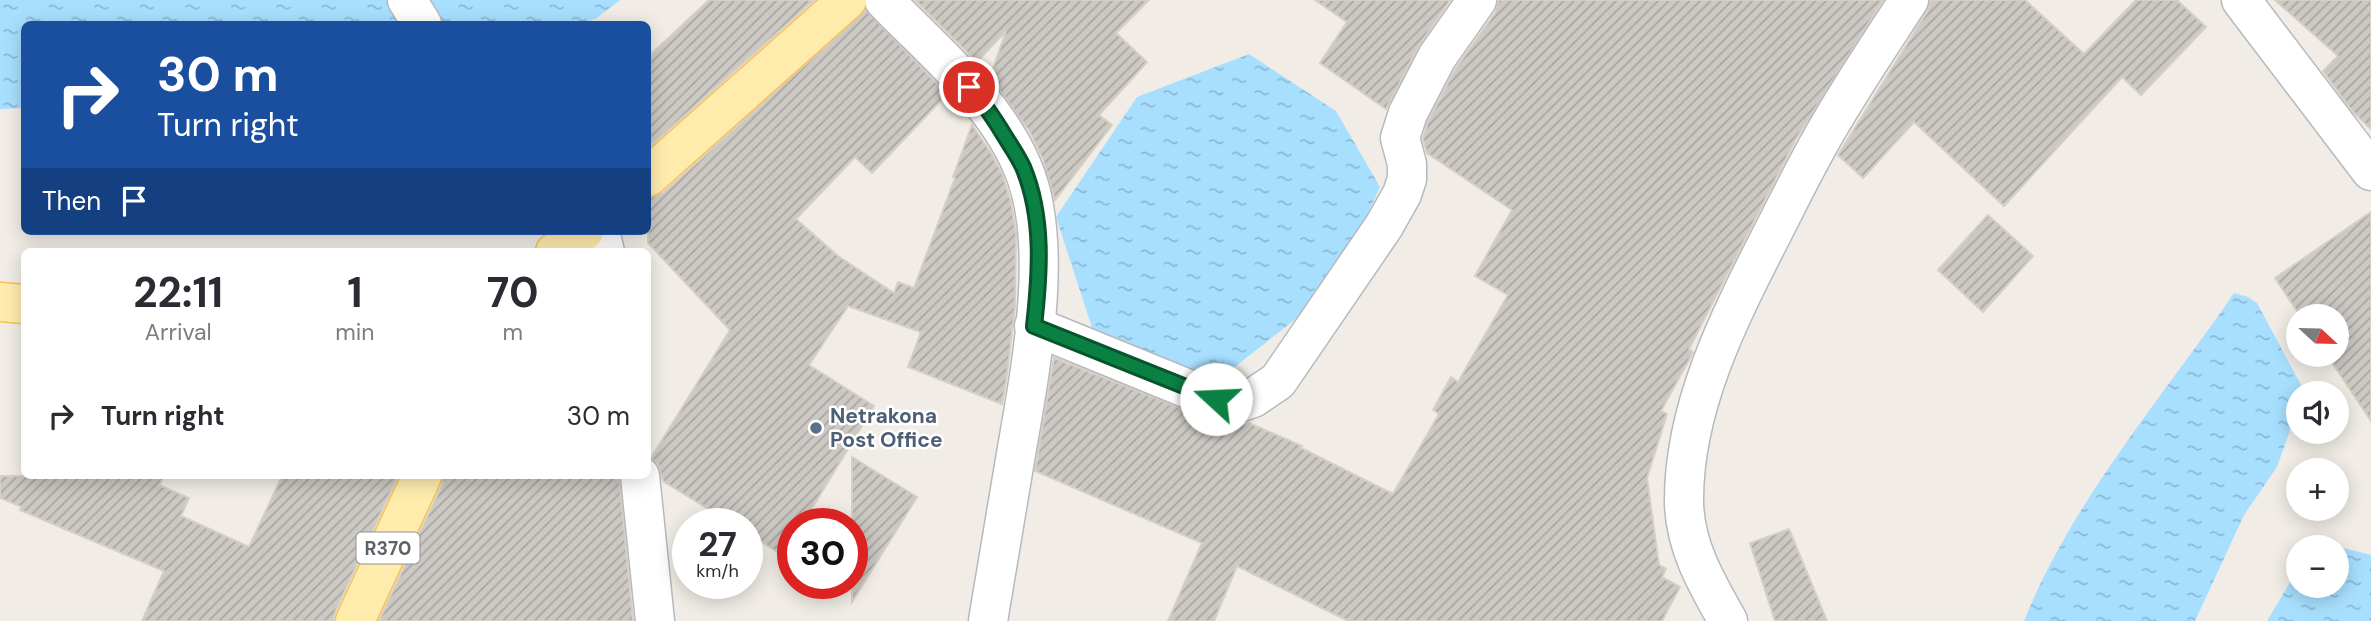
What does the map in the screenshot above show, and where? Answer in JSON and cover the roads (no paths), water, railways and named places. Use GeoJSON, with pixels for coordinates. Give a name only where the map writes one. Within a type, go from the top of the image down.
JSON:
{"type":"FeatureCollection","features":[{"type":"Feature","properties":{"kind":"main road"},"geometry":{"type":"LineString","coordinates":[[651,174],[847,0]]}},
{"type":"Feature","properties":{"kind":"main road"},"geometry":{"type":"LineString","coordinates":[[0,302],[21,304]]}},
{"type":"Feature","properties":{"kind":"main road","name":"R370"},"geometry":{"type":"LineString","coordinates":[[355,621],[421,479]]}},
{"type":"Feature","properties":{"kind":"street"},"geometry":{"type":"LineString","coordinates":[[407,0],[420,21]]}},
{"type":"Feature","properties":{"kind":"street"},"geometry":{"type":"LineString","coordinates":[[884,0],[984,102],[1022,166],[1032,195],[1038,234],[1039,278],[1026,396],[988,621]]}},
{"type":"Feature","properties":{"kind":"street"},"geometry":{"type":"LineString","coordinates":[[1034,326],[1233,405],[1253,398],[1278,381],[1384,226],[1402,194],[1407,179],[1407,164],[1400,138],[1408,113],[1437,57],[1477,0]]}},
{"type":"Feature","properties":{"kind":"street"},"geometry":{"type":"LineString","coordinates":[[1728,621],[1700,571],[1689,538],[1684,503],[1698,403],[1745,286],[1770,237],[1831,122],[1909,0]]}},
{"type":"Feature","properties":{"kind":"street"},"geometry":{"type":"LineString","coordinates":[[2241,0],[2371,171]]}},
{"type":"Feature","properties":{"kind":"street"},"geometry":{"type":"LineString","coordinates":[[640,479],[655,621]]}},
{"type":"Feature","properties":{"kind":"water"},"geometry":{"type":"Polygon","coordinates":[[[0,0],[620,0],[590,21],[21,21],[21,108],[0,109],[0,0]]]}},
{"type":"Feature","properties":{"kind":"water"},"geometry":{"type":"Polygon","coordinates":[[[1249,54],[1336,111],[1380,187],[1333,290],[1218,380],[1095,337],[1056,217],[1137,97],[1249,54]]]}},
{"type":"Feature","properties":{"kind":"water"},"geometry":{"type":"Polygon","coordinates":[[[2234,293],[2248,297],[2257,303],[2286,357],[2286,368],[2292,368],[2299,381],[2286,381],[2286,442],[2277,467],[2244,515],[2195,621],[2024,621],[2067,533],[2120,451],[2234,293]]]}},
{"type":"Feature","properties":{"kind":"water"},"geometry":{"type":"Polygon","coordinates":[[[2349,549],[2371,555],[2371,621],[2267,621],[2286,589],[2286,598],[2349,598],[2349,549]]]}},
{"type":"Feature","properties":{"kind":"place","name":"Netrakona Post Office"},"geometry":{"type":"Point","coordinates":[816,428]}}]}
